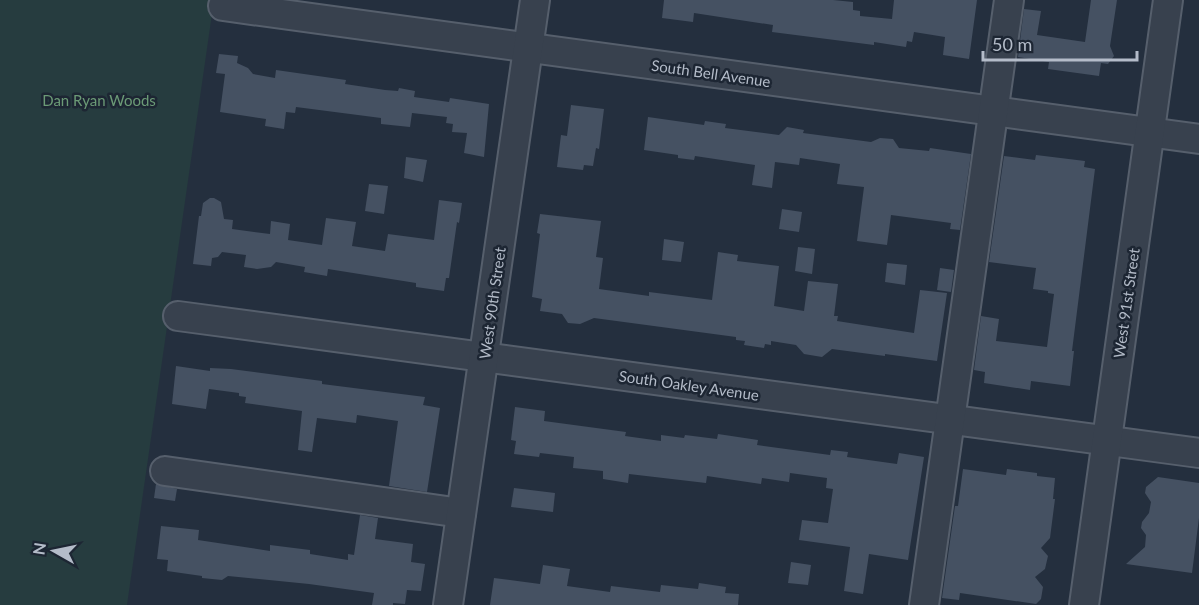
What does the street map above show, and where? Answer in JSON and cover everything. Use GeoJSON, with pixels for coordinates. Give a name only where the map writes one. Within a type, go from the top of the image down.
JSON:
{"type":"FeatureCollection","features":[{"type":"Feature","properties":{"kind":"street","name":"West 90th Street"},"geometry":{"type":"LineString","coordinates":[[448,605],[535,0]]}},
{"type":"Feature","properties":{"kind":"street"},"geometry":{"type":"LineString","coordinates":[[924,605],[1009,0]]}},
{"type":"Feature","properties":{"kind":"street","name":"West 91st Street"},"geometry":{"type":"LineString","coordinates":[[1084,605],[1168,0]]}},
{"type":"Feature","properties":{"kind":"street","name":"South Bell Avenue"},"geometry":{"type":"LineString","coordinates":[[223,6],[1199,139]]}},
{"type":"Feature","properties":{"kind":"street","name":"South Oakley Avenue"},"geometry":{"type":"LineString","coordinates":[[178,316],[1199,453]]}},
{"type":"Feature","properties":{"kind":"street"},"geometry":{"type":"LineString","coordinates":[[165,471],[461,513]]}},
{"type":"Feature","properties":{"kind":"green space","name":"Dan Ryan Woods"},"geometry":{"type":"Polygon","coordinates":[[[0,0],[214,0],[127,605],[0,605],[0,0]]]}},
{"type":"Feature","properties":{"kind":"building"},"geometry":{"type":"Polygon","coordinates":[[[664,0],[833,0],[853,2],[853,10],[860,11],[860,16],[892,19],[894,0],[977,0],[969,59],[943,55],[945,37],[914,32],[912,42],[907,41],[906,47],[772,32],[773,25],[694,13],[693,22],[662,18],[664,0]]]}},
{"type":"Feature","properties":{"kind":"building"},"geometry":{"type":"Polygon","coordinates":[[[1091,0],[1117,0],[1110,46],[1114,56],[1108,64],[1101,63],[1099,76],[1048,69],[1049,62],[1018,57],[1024,9],[1041,11],[1037,35],[1085,42],[1091,0]]]}},
{"type":"Feature","properties":{"kind":"building"},"geometry":{"type":"Polygon","coordinates":[[[219,54],[238,56],[237,63],[248,68],[253,74],[275,78],[276,70],[346,80],[345,84],[385,90],[398,91],[399,88],[415,91],[414,97],[449,102],[450,98],[489,104],[484,157],[464,153],[467,133],[452,132],[453,124],[446,123],[447,117],[412,113],[410,127],[381,124],[381,118],[296,107],[295,113],[286,112],[284,129],[265,126],[266,119],[220,112],[225,74],[216,73],[219,54]]]}},
{"type":"Feature","properties":{"kind":"building"},"geometry":{"type":"Polygon","coordinates":[[[571,105],[604,109],[599,149],[596,148],[593,166],[584,165],[583,170],[557,167],[561,135],[567,136],[571,105]]]}},
{"type":"Feature","properties":{"kind":"building"},"geometry":{"type":"Polygon","coordinates":[[[648,117],[704,125],[705,121],[726,124],[725,128],[779,135],[787,127],[804,130],[803,133],[871,142],[880,138],[893,139],[899,148],[929,151],[930,148],[971,154],[960,230],[950,229],[951,223],[891,215],[887,245],[857,241],[864,187],[837,184],[840,164],[800,158],[799,165],[775,162],[772,188],[752,185],[755,165],[695,156],[694,160],[678,158],[678,155],[644,150],[648,117]]]}},
{"type":"Feature","properties":{"kind":"building"},"geometry":{"type":"Polygon","coordinates":[[[1036,155],[1085,161],[1084,167],[1095,169],[1072,351],[1074,351],[1070,386],[1031,381],[1030,390],[984,383],[985,372],[974,370],[981,316],[999,319],[996,341],[1047,347],[1054,294],[1033,289],[1036,268],[989,262],[1004,156],[1035,160],[1036,155]]]}},
{"type":"Feature","properties":{"kind":"building"},"geometry":{"type":"Polygon","coordinates":[[[406,157],[427,160],[423,182],[404,178],[406,157]]]}},
{"type":"Feature","properties":{"kind":"building"},"geometry":{"type":"Polygon","coordinates":[[[369,184],[388,186],[384,214],[365,211],[369,184]]]}},
{"type":"Feature","properties":{"kind":"building"},"geometry":{"type":"Polygon","coordinates":[[[210,198],[221,202],[224,219],[233,220],[232,229],[270,234],[271,221],[290,224],[288,240],[322,245],[326,218],[356,222],[352,246],[385,251],[388,234],[434,240],[439,200],[462,203],[449,278],[446,278],[444,291],[416,287],[416,283],[328,269],[327,276],[304,272],[305,267],[276,262],[271,267],[257,269],[244,267],[246,255],[222,252],[218,257],[212,258],[211,266],[193,264],[199,216],[201,216],[203,203],[210,198]]]}},
{"type":"Feature","properties":{"kind":"building"},"geometry":{"type":"Polygon","coordinates":[[[782,209],[802,212],[799,232],[779,229],[782,209]]]}},
{"type":"Feature","properties":{"kind":"building"},"geometry":{"type":"Polygon","coordinates":[[[540,214],[601,221],[596,257],[603,258],[599,289],[649,296],[649,292],[712,300],[718,252],[738,255],[737,261],[779,266],[774,306],[804,311],[808,281],[838,284],[834,316],[838,316],[837,321],[914,333],[920,290],[947,293],[937,361],[832,349],[822,357],[804,354],[796,345],[771,341],[771,345],[765,344],[764,348],[744,345],[745,341],[736,340],[736,337],[594,318],[580,324],[568,323],[562,314],[540,311],[542,299],[532,297],[540,234],[537,233],[540,214]]]}},
{"type":"Feature","properties":{"kind":"building"},"geometry":{"type":"Polygon","coordinates":[[[664,239],[684,242],[681,262],[662,260],[664,239]]]}},
{"type":"Feature","properties":{"kind":"building"},"geometry":{"type":"Polygon","coordinates":[[[798,247],[815,249],[812,274],[795,271],[798,247]]]}},
{"type":"Feature","properties":{"kind":"building"},"geometry":{"type":"Polygon","coordinates":[[[887,263],[907,265],[905,285],[885,282],[887,263]]]}},
{"type":"Feature","properties":{"kind":"building"},"geometry":{"type":"Polygon","coordinates":[[[940,268],[954,270],[951,292],[937,290],[940,268]]]}},
{"type":"Feature","properties":{"kind":"building"},"geometry":{"type":"Polygon","coordinates":[[[176,366],[210,371],[210,368],[231,369],[322,381],[322,384],[425,397],[423,405],[440,408],[427,492],[389,486],[398,421],[357,415],[356,423],[317,418],[312,452],[298,450],[302,411],[245,403],[246,397],[239,396],[239,393],[209,389],[206,409],[172,404],[176,366]]]}},
{"type":"Feature","properties":{"kind":"building"},"geometry":{"type":"Polygon","coordinates":[[[515,407],[545,411],[544,421],[626,432],[625,436],[661,441],[661,435],[717,439],[718,434],[758,440],[757,445],[830,455],[831,450],[848,452],[847,457],[897,464],[899,453],[924,457],[908,560],[869,554],[863,594],[844,591],[850,547],[799,540],[802,520],[828,523],[833,489],[826,488],[827,478],[790,473],[789,482],[762,478],[761,484],[707,476],[706,483],[629,474],[628,483],[603,479],[603,471],[573,468],[574,457],[540,453],[539,457],[514,454],[516,441],[511,440],[515,407]]]}},
{"type":"Feature","properties":{"kind":"building"},"geometry":{"type":"Polygon","coordinates":[[[963,469],[1006,475],[1007,469],[1055,478],[1050,538],[1041,548],[1048,556],[1045,569],[1035,577],[1043,587],[1041,599],[1036,604],[960,593],[959,600],[942,598],[955,506],[958,506],[963,469]]]}},
{"type":"Feature","properties":{"kind":"building"},"geometry":{"type":"Polygon","coordinates":[[[1158,477],[1199,483],[1199,518],[1192,573],[1126,564],[1145,547],[1146,535],[1141,528],[1142,522],[1149,513],[1151,502],[1145,493],[1146,487],[1158,477]]]}},
{"type":"Feature","properties":{"kind":"building"},"geometry":{"type":"Polygon","coordinates":[[[156,484],[177,489],[175,501],[154,498],[156,484]]]}},
{"type":"Feature","properties":{"kind":"building"},"geometry":{"type":"Polygon","coordinates":[[[514,488],[555,493],[553,512],[511,507],[514,488]]]}},
{"type":"Feature","properties":{"kind":"building"},"geometry":{"type":"Polygon","coordinates":[[[360,515],[378,518],[375,539],[413,544],[411,562],[425,564],[421,591],[407,590],[405,604],[372,605],[374,593],[309,584],[228,576],[222,580],[202,578],[202,576],[167,571],[168,560],[157,559],[161,526],[199,530],[198,540],[270,551],[270,545],[310,550],[310,554],[348,560],[348,554],[354,555],[360,515]]]}},
{"type":"Feature","properties":{"kind":"building"},"geometry":{"type":"Polygon","coordinates":[[[791,562],[811,565],[808,585],[788,583],[791,562]]]}},
{"type":"Feature","properties":{"kind":"building"},"geometry":{"type":"Polygon","coordinates":[[[543,565],[570,569],[567,586],[610,592],[611,586],[660,592],[661,585],[698,589],[699,583],[726,587],[725,593],[739,594],[738,605],[490,605],[494,578],[540,584],[543,565]]]}}]}
